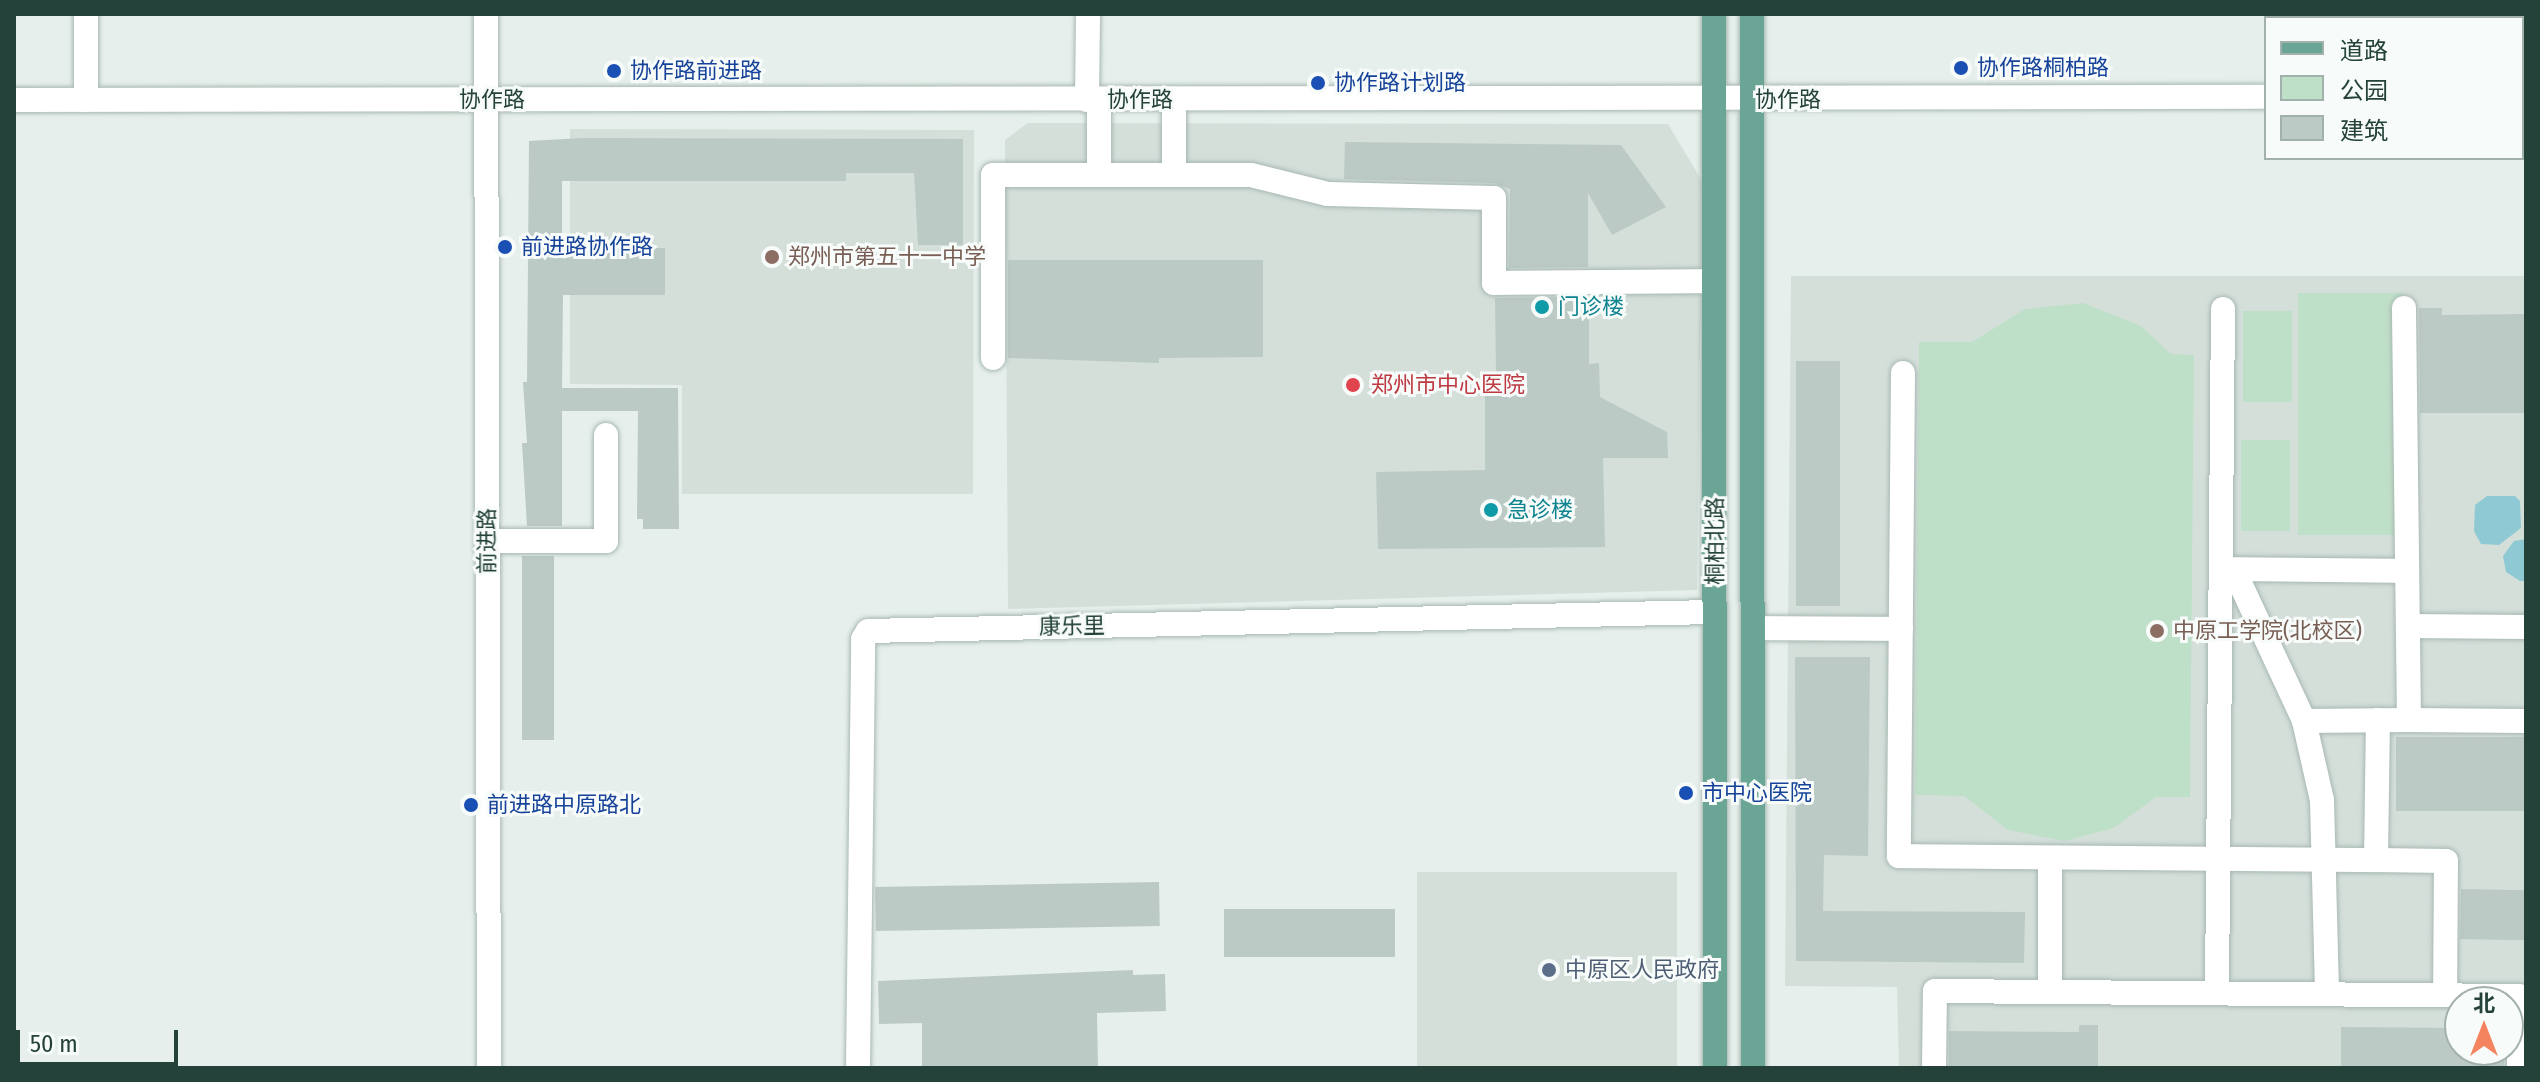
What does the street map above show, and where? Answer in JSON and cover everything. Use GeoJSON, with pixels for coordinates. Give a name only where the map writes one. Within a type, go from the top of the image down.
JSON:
{"type":"FeatureCollection","features":[{"type":"Feature","properties":{"kind":"main road","name":"桐柏北路"},"geometry":{"type":"LineString","coordinates":[[1714,14],[1715,1068]]}},
{"type":"Feature","properties":{"kind":"main road","name":"桐柏北路"},"geometry":{"type":"LineString","coordinates":[[1752,14],[1753,1068]]}},
{"type":"Feature","properties":{"kind":"street"},"geometry":{"type":"LineString","coordinates":[[86,14],[86,100]]}},
{"type":"Feature","properties":{"kind":"street","name":"前进路"},"geometry":{"type":"LineString","coordinates":[[486,14],[489,1068]]}},
{"type":"Feature","properties":{"kind":"street"},"geometry":{"type":"LineString","coordinates":[[1088,14],[1099,175]]}},
{"type":"Feature","properties":{"kind":"street","name":"协作路"},"geometry":{"type":"LineString","coordinates":[[14,100],[2264,97]]}},
{"type":"Feature","properties":{"kind":"street"},"geometry":{"type":"LineString","coordinates":[[1174,100],[1174,175]]}},
{"type":"Feature","properties":{"kind":"street"},"geometry":{"type":"LineString","coordinates":[[993,358],[993,175],[1251,175],[1328,194],[1494,198],[1494,283],[1714,281]]}},
{"type":"Feature","properties":{"kind":"street"},"geometry":{"type":"LineString","coordinates":[[2404,308],[2409,720]]}},
{"type":"Feature","properties":{"kind":"street"},"geometry":{"type":"LineString","coordinates":[[2217,993],[2227,569],[2223,309]]}},
{"type":"Feature","properties":{"kind":"street"},"geometry":{"type":"LineString","coordinates":[[1903,373],[1899,856],[2446,861],[2445,986]]}},
{"type":"Feature","properties":{"kind":"street"},"geometry":{"type":"LineString","coordinates":[[487,541],[606,541],[606,435]]}},
{"type":"Feature","properties":{"kind":"street"},"geometry":{"type":"LineString","coordinates":[[2227,569],[2407,571]]}},
{"type":"Feature","properties":{"kind":"street"},"geometry":{"type":"LineString","coordinates":[[2227,569],[2304,721],[2322,800],[2327,860],[2327,994]]}},
{"type":"Feature","properties":{"kind":"street","name":"康乐里"},"geometry":{"type":"LineString","coordinates":[[858,1068],[863,639],[868,631],[1715,612]]}},
{"type":"Feature","properties":{"kind":"street"},"geometry":{"type":"LineString","coordinates":[[2408,626],[2526,627]]}},
{"type":"Feature","properties":{"kind":"street"},"geometry":{"type":"LineString","coordinates":[[1753,628],[1901,629]]}},
{"type":"Feature","properties":{"kind":"street"},"geometry":{"type":"LineString","coordinates":[[2376,860],[2378,720]]}},
{"type":"Feature","properties":{"kind":"street"},"geometry":{"type":"LineString","coordinates":[[2304,721],[2526,721]]}},
{"type":"Feature","properties":{"kind":"street"},"geometry":{"type":"LineString","coordinates":[[2050,858],[2050,992]]}},
{"type":"Feature","properties":{"kind":"street"},"geometry":{"type":"LineString","coordinates":[[1934,1068],[1935,991],[2444,995]]}},
{"type":"Feature","properties":{"kind":"shaded area","name":"郑州市中心医院"},"geometry":{"type":"Polygon","coordinates":[[[1028,123],[1668,124],[1702,181],[1697,590],[1008,609],[1005,140],[1028,123]]]}},
{"type":"Feature","properties":{"kind":"shaded area","name":"郑州市第五十一中学"},"geometry":{"type":"Polygon","coordinates":[[[570,129],[974,130],[973,494],[682,494],[682,385],[570,384],[570,129]]]}},
{"type":"Feature","properties":{"kind":"shaded area","name":"中原工学院(北校区)"},"geometry":{"type":"Polygon","coordinates":[[[1791,276],[2526,276],[2526,1068],[1899,1068],[1897,987],[1785,986],[1791,276]]]}},
{"type":"Feature","properties":{"kind":"shaded area","name":"中原区人民政府"},"geometry":{"type":"Polygon","coordinates":[[[1417,872],[1677,872],[1677,1068],[1417,1068],[1417,872]]]}},
{"type":"Feature","properties":{"kind":"green space"},"geometry":{"type":"Polygon","coordinates":[[[2298,293],[2402,293],[2402,535],[2298,535],[2298,293]]]}},
{"type":"Feature","properties":{"kind":"green space"},"geometry":{"type":"Polygon","coordinates":[[[2083,303],[2141,326],[2171,354],[2194,355],[2190,797],[2156,797],[2114,828],[2064,841],[2008,830],[1964,796],[1915,795],[1919,342],[1972,342],[2025,309],[2083,303]]]}},
{"type":"Feature","properties":{"kind":"green space"},"geometry":{"type":"Polygon","coordinates":[[[2243,311],[2292,311],[2292,402],[2243,402],[2243,311]]]}},
{"type":"Feature","properties":{"kind":"green space"},"geometry":{"type":"Polygon","coordinates":[[[2241,440],[2290,440],[2290,531],[2241,531],[2241,440]]]}},
{"type":"Feature","properties":{"kind":"water"},"geometry":{"type":"Polygon","coordinates":[[[2487,496],[2515,496],[2520,501],[2521,528],[2499,545],[2481,544],[2474,531],[2475,505],[2487,496]]]}},
{"type":"Feature","properties":{"kind":"water"},"geometry":{"type":"Polygon","coordinates":[[[2526,539],[2526,581],[2520,581],[2506,572],[2503,556],[2514,541],[2526,539]]]}},
{"type":"Feature","properties":{"kind":"building"},"geometry":{"type":"Polygon","coordinates":[[[582,138],[963,139],[963,245],[918,245],[914,173],[846,173],[846,181],[562,181],[562,248],[616,248],[616,237],[640,237],[640,248],[665,248],[665,295],[563,295],[562,388],[678,388],[679,529],[643,529],[643,519],[637,519],[638,411],[562,411],[562,526],[527,526],[522,443],[527,443],[523,382],[527,382],[529,141],[582,138]]]}},
{"type":"Feature","properties":{"kind":"building"},"geometry":{"type":"Polygon","coordinates":[[[1345,142],[1621,145],[1666,207],[1612,235],[1588,193],[1588,267],[1509,268],[1510,189],[1494,183],[1344,179],[1345,142]]]}},
{"type":"Feature","properties":{"kind":"building"},"geometry":{"type":"Polygon","coordinates":[[[1008,260],[1263,260],[1263,357],[1159,358],[1159,363],[1008,358],[1008,260]]]}},
{"type":"Feature","properties":{"kind":"building"},"geometry":{"type":"Polygon","coordinates":[[[1589,297],[1589,364],[1599,363],[1600,397],[1667,432],[1668,458],[1603,458],[1605,547],[1378,549],[1376,472],[1485,470],[1485,391],[1496,376],[1495,298],[1589,297]]]}},
{"type":"Feature","properties":{"kind":"building"},"geometry":{"type":"Polygon","coordinates":[[[2419,308],[2442,308],[2442,315],[2526,314],[2526,413],[2420,413],[2419,308]]]}},
{"type":"Feature","properties":{"kind":"building"},"geometry":{"type":"Polygon","coordinates":[[[1796,361],[1840,361],[1840,606],[1796,606],[1796,361]]]}},
{"type":"Feature","properties":{"kind":"building"},"geometry":{"type":"Polygon","coordinates":[[[522,556],[554,556],[554,740],[522,740],[522,556]]]}},
{"type":"Feature","properties":{"kind":"building"},"geometry":{"type":"Polygon","coordinates":[[[1795,657],[1870,657],[1868,856],[1824,855],[1823,911],[2025,912],[2024,963],[1796,961],[1795,657]]]}},
{"type":"Feature","properties":{"kind":"building"},"geometry":{"type":"Polygon","coordinates":[[[2396,737],[2526,737],[2526,811],[2396,811],[2396,737]]]}},
{"type":"Feature","properties":{"kind":"building"},"geometry":{"type":"Polygon","coordinates":[[[1159,882],[1160,926],[876,931],[875,887],[1159,882]]]}},
{"type":"Feature","properties":{"kind":"building"},"geometry":{"type":"Polygon","coordinates":[[[2461,889],[2526,890],[2525,940],[2460,939],[2461,889]]]}},
{"type":"Feature","properties":{"kind":"building"},"geometry":{"type":"Polygon","coordinates":[[[1224,909],[1395,909],[1395,957],[1224,957],[1224,909]]]}},
{"type":"Feature","properties":{"kind":"building"},"geometry":{"type":"Polygon","coordinates":[[[1133,970],[1133,975],[1165,974],[1166,1011],[1097,1013],[1098,1068],[922,1068],[922,1023],[879,1024],[878,981],[1133,970]]]}},
{"type":"Feature","properties":{"kind":"building"},"geometry":{"type":"Polygon","coordinates":[[[2079,1025],[2098,1025],[2098,1068],[1949,1068],[1949,1031],[2079,1032],[2079,1025]]]}},
{"type":"Feature","properties":{"kind":"building"},"geometry":{"type":"Polygon","coordinates":[[[2341,1027],[2444,1028],[2444,1066],[2504,1066],[2504,1068],[2341,1068],[2341,1027]]]}},
{"type":"Feature","properties":{"kind":"place","name":"协作路桐柏路"},"geometry":{"type":"Point","coordinates":[1961,68]}},
{"type":"Feature","properties":{"kind":"place","name":"协作路前进路"},"geometry":{"type":"Point","coordinates":[614,71]}},
{"type":"Feature","properties":{"kind":"place","name":"协作路计划路"},"geometry":{"type":"Point","coordinates":[1318,83]}},
{"type":"Feature","properties":{"kind":"place","name":"前进路协作路"},"geometry":{"type":"Point","coordinates":[505,247]}},
{"type":"Feature","properties":{"kind":"place","name":"郑州市第五十一中学"},"geometry":{"type":"Point","coordinates":[772,257]}},
{"type":"Feature","properties":{"kind":"place","name":"门诊楼"},"geometry":{"type":"Point","coordinates":[1542,307]}},
{"type":"Feature","properties":{"kind":"place","name":"郑州市中心医院"},"geometry":{"type":"Point","coordinates":[1353,385]}},
{"type":"Feature","properties":{"kind":"place","name":"急诊楼"},"geometry":{"type":"Point","coordinates":[1491,510]}},
{"type":"Feature","properties":{"kind":"place","name":"中原工学院(北校区)"},"geometry":{"type":"Point","coordinates":[2157,631]}},
{"type":"Feature","properties":{"kind":"place","name":"市中心医院"},"geometry":{"type":"Point","coordinates":[1686,793]}},
{"type":"Feature","properties":{"kind":"place","name":"前进路中原路北"},"geometry":{"type":"Point","coordinates":[471,805]}},
{"type":"Feature","properties":{"kind":"place","name":"中原区人民政府"},"geometry":{"type":"Point","coordinates":[1549,970]}}]}
